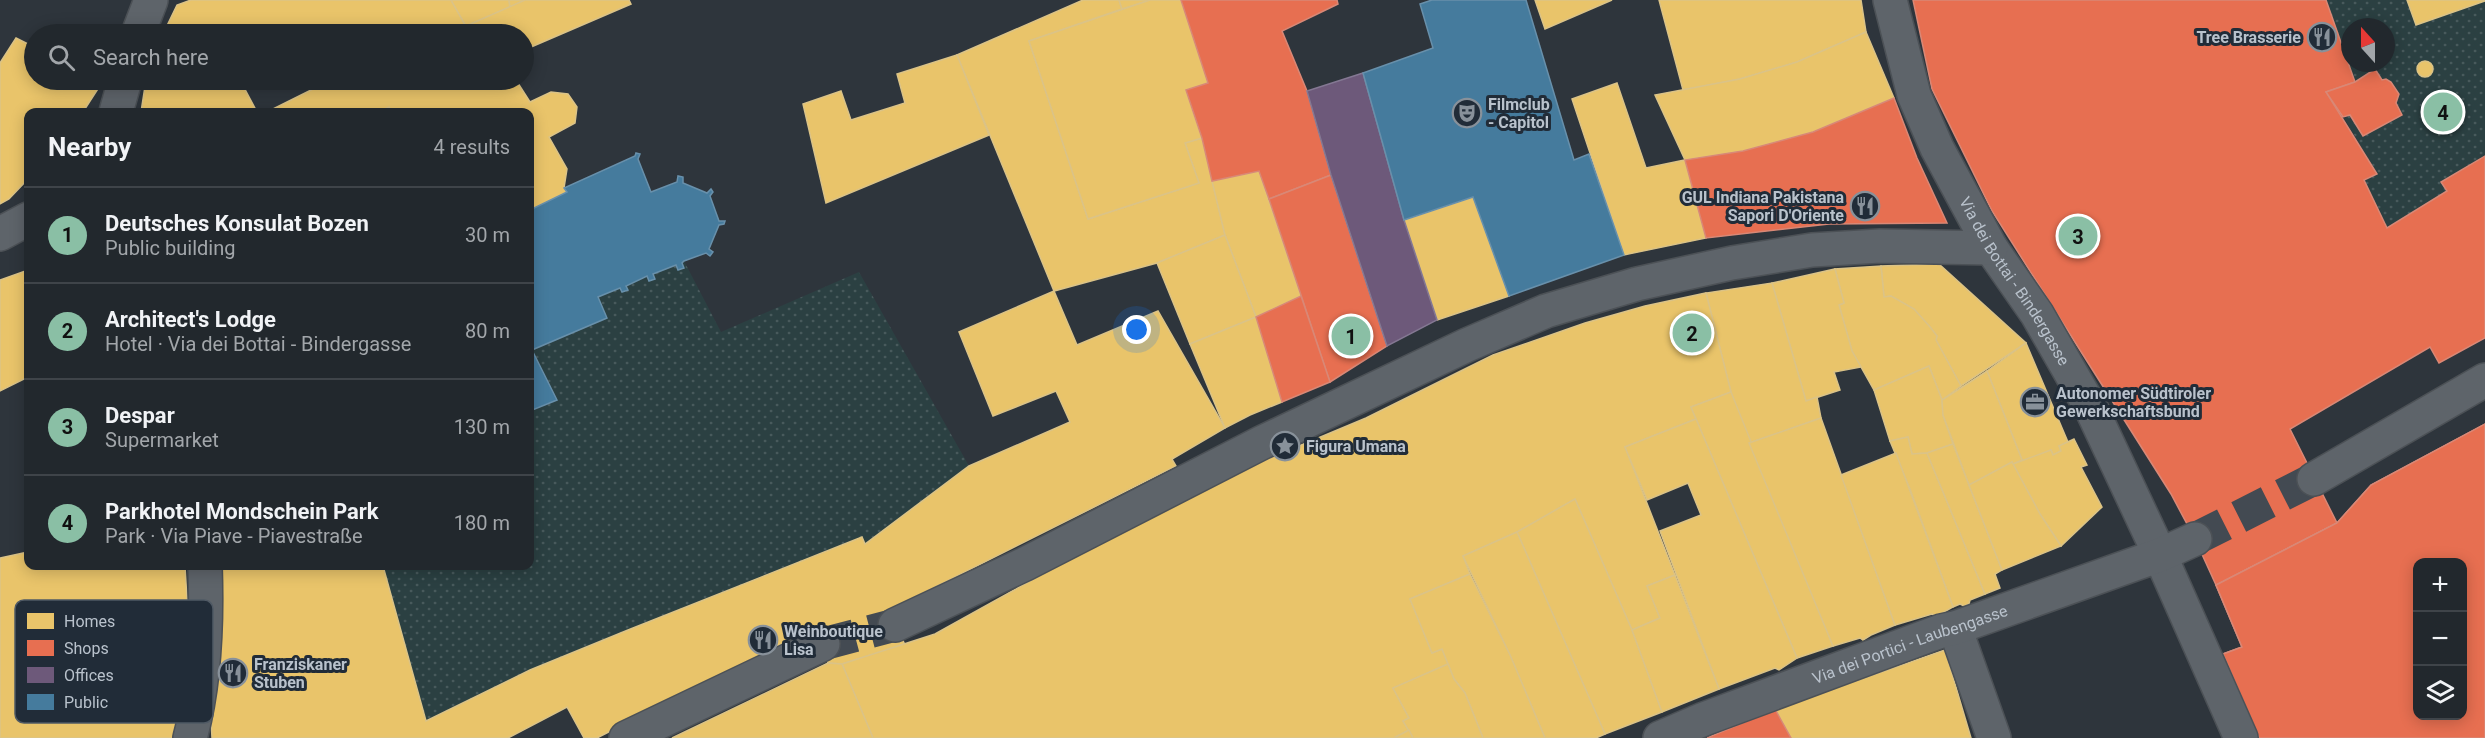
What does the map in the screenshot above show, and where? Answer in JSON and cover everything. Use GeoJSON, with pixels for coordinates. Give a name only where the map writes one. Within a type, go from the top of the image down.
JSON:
{"type":"FeatureCollection","features":[{"type":"Feature","properties":{"kind":"street"},"geometry":{"type":"LineString","coordinates":[[142,24],[151,0]]}},
{"type":"Feature","properties":{"kind":"street","name":"Via dei Bottai - Bindergasse"},"geometry":{"type":"LineString","coordinates":[[1890,0],[1914,95],[1937,148],[1991,248],[2037,314],[2092,411],[2160,555],[2240,736]]}},
{"type":"Feature","properties":{"kind":"street"},"geometry":{"type":"LineString","coordinates":[[117,108],[122,90]]}},
{"type":"Feature","properties":{"kind":"street"},"geometry":{"type":"LineString","coordinates":[[0,234],[24,221]]}},
{"type":"Feature","properties":{"kind":"street"},"geometry":{"type":"LineString","coordinates":[[895,625],[1025,564],[1261,443],[1467,345],[1546,311],[1637,284],[1732,263],[1812,250],[1880,246],[1991,248]]}},
{"type":"Feature","properties":{"kind":"street"},"geometry":{"type":"LineString","coordinates":[[2314,479],[2485,380]]}},
{"type":"Feature","properties":{"kind":"street","name":"Via dei Portici - Laubengasse"},"geometry":{"type":"LineString","coordinates":[[1660,738],[1930,635],[2160,555],[2195,539]]}},
{"type":"Feature","properties":{"kind":"street"},"geometry":{"type":"LineString","coordinates":[[205,570],[206,600]]}},
{"type":"Feature","properties":{"kind":"street"},"geometry":{"type":"LineString","coordinates":[[1955,628],[1994,738]]}},
{"type":"Feature","properties":{"kind":"street"},"geometry":{"type":"LineString","coordinates":[[626,738],[823,644]]}},
{"type":"Feature","properties":{"kind":"street"},"geometry":{"type":"LineString","coordinates":[[190,738],[192,723]]}},
{"type":"Feature","properties":{"kind":"green space"},"geometry":{"type":"Polygon","coordinates":[[[2326,0],[2407,0],[2416,24],[2485,1],[2485,156],[2441,182],[2447,191],[2387,228],[2364,180],[2377,173],[2344,118],[2350,115],[2363,136],[2402,115],[2396,103],[2399,94],[2391,82],[2386,79],[2382,80],[2377,72],[2395,72],[2395,18],[2341,18],[2341,42],[2326,0]]]}},
{"type":"Feature","properties":{"kind":"green space"},"geometry":{"type":"Polygon","coordinates":[[[2351,72],[2370,72],[2355,82],[2351,72]]]}},
{"type":"Feature","properties":{"kind":"green space"},"geometry":{"type":"Polygon","coordinates":[[[684,261],[721,332],[859,272],[969,466],[865,544],[862,537],[530,670],[426,721],[384,570],[534,570],[534,409],[557,400],[534,354],[534,349],[607,318],[598,297],[620,288],[622,292],[627,290],[626,286],[647,276],[649,281],[655,279],[653,274],[676,265],[678,270],[683,268],[684,261]]]}},
{"type":"Feature","properties":{"kind":"building: Homes"},"geometry":{"type":"Polygon","coordinates":[[[191,0],[451,0],[464,24],[168,24],[177,5],[191,0]]]}},
{"type":"Feature","properties":{"kind":"building: Homes"},"geometry":{"type":"Polygon","coordinates":[[[451,0],[509,0],[510,7],[471,24],[465,24],[451,0]]]}},
{"type":"Feature","properties":{"kind":"building: Homes"},"geometry":{"type":"Polygon","coordinates":[[[509,0],[525,0],[510,7],[509,0]]]}},
{"type":"Feature","properties":{"kind":"building: Homes"},"geometry":{"type":"Polygon","coordinates":[[[525,0],[629,0],[631,4],[534,46],[534,24],[471,24],[525,0]]]}},
{"type":"Feature","properties":{"kind":"building: Homes"},"geometry":{"type":"Polygon","coordinates":[[[1083,0],[1119,0],[1122,9],[1029,41],[1088,219],[1199,183],[1185,143],[1202,138],[1225,235],[1157,263],[1054,291],[957,55],[1083,0]]]}},
{"type":"Feature","properties":{"kind":"building: Homes"},"geometry":{"type":"Polygon","coordinates":[[[1119,0],[1150,0],[1122,9],[1119,0]]]}},
{"type":"Feature","properties":{"kind":"building: Homes"},"geometry":{"type":"Polygon","coordinates":[[[1150,0],[1181,0],[1208,83],[1186,90],[1202,138],[1185,143],[1199,183],[1088,219],[1029,41],[1150,0]]]}},
{"type":"Feature","properties":{"kind":"building: Homes"},"geometry":{"type":"Polygon","coordinates":[[[1535,0],[1612,0],[1545,29],[1535,0]]]}},
{"type":"Feature","properties":{"kind":"building: Homes"},"geometry":{"type":"Polygon","coordinates":[[[1659,0],[1861,0],[1866,32],[1797,62],[1740,79],[1683,90],[1659,0]]]}},
{"type":"Feature","properties":{"kind":"building: Homes"},"geometry":{"type":"Polygon","coordinates":[[[2407,0],[2485,0],[2485,1],[2416,25],[2407,0]]]}},
{"type":"Feature","properties":{"kind":"building: Homes"},"geometry":{"type":"Polygon","coordinates":[[[1866,32],[1894,98],[1813,132],[1743,151],[1685,160],[1655,95],[1740,79],[1797,62],[1866,32]]]}},
{"type":"Feature","properties":{"kind":"building: Homes"},"geometry":{"type":"Polygon","coordinates":[[[16,38],[24,42],[24,90],[97,90],[86,108],[24,108],[24,183],[9,199],[0,204],[0,63],[16,38]]]}},
{"type":"Feature","properties":{"kind":"building: Homes"},"geometry":{"type":"Polygon","coordinates":[[[957,55],[989,135],[826,203],[803,104],[841,91],[851,120],[905,103],[897,74],[957,55]]]}},
{"type":"Feature","properties":{"kind":"building: Homes"},"geometry":{"type":"Polygon","coordinates":[[[2425,61],[2431,63],[2433,69],[2431,75],[2425,77],[2419,75],[2417,69],[2419,63],[2425,61]]]}},
{"type":"Feature","properties":{"kind":"building: Homes"},"geometry":{"type":"Polygon","coordinates":[[[1617,83],[1646,168],[1685,160],[1706,238],[1624,255],[1572,99],[1617,83]]]}},
{"type":"Feature","properties":{"kind":"building: Homes"},"geometry":{"type":"Polygon","coordinates":[[[144,90],[245,90],[255,108],[142,108],[144,90]]]}},
{"type":"Feature","properties":{"kind":"building: Homes"},"geometry":{"type":"Polygon","coordinates":[[[311,90],[522,90],[530,102],[551,92],[568,94],[577,107],[575,123],[549,137],[567,169],[564,188],[567,192],[534,208],[534,108],[275,108],[311,90]]]}},
{"type":"Feature","properties":{"kind":"building: Homes"},"geometry":{"type":"Polygon","coordinates":[[[1259,171],[1301,296],[1256,317],[1225,235],[1212,181],[1259,171]]]}},
{"type":"Feature","properties":{"kind":"building: Homes"},"geometry":{"type":"Polygon","coordinates":[[[1473,197],[1509,296],[1437,320],[1404,220],[1473,197]]]}},
{"type":"Feature","properties":{"kind":"building: Homes"},"geometry":{"type":"Polygon","coordinates":[[[1225,235],[1256,317],[1190,344],[1157,263],[1225,235]]]}},
{"type":"Feature","properties":{"kind":"building: Homes"},"geometry":{"type":"Polygon","coordinates":[[[1939,264],[2026,343],[1961,386],[1936,340],[1937,336],[1930,327],[1914,309],[1891,296],[1884,297],[1881,266],[1939,264]]]}},
{"type":"Feature","properties":{"kind":"building: Homes"},"geometry":{"type":"Polygon","coordinates":[[[1881,266],[1884,297],[1891,296],[1914,309],[1930,327],[1937,336],[1936,340],[1961,386],[1942,400],[1929,366],[1874,390],[1852,351],[1839,305],[1844,303],[1835,269],[1881,266]]]}},
{"type":"Feature","properties":{"kind":"building: Homes"},"geometry":{"type":"Polygon","coordinates":[[[1835,269],[1844,303],[1839,305],[1852,351],[1861,367],[1834,372],[1840,390],[1806,401],[1772,283],[1835,269]]]}},
{"type":"Feature","properties":{"kind":"building: Homes"},"geometry":{"type":"Polygon","coordinates":[[[24,271],[24,379],[0,391],[0,280],[24,271]]]}},
{"type":"Feature","properties":{"kind":"building: Homes"},"geometry":{"type":"Polygon","coordinates":[[[1772,283],[1806,401],[1817,397],[1821,418],[1749,443],[1731,392],[1706,293],[1772,283]]]}},
{"type":"Feature","properties":{"kind":"building: Homes"},"geometry":{"type":"Polygon","coordinates":[[[1054,291],[1077,345],[1158,311],[1225,428],[1172,459],[1176,466],[889,610],[905,645],[842,664],[828,663],[815,627],[597,738],[584,738],[567,707],[508,738],[212,738],[214,570],[384,570],[426,721],[530,670],[628,630],[862,537],[865,544],[969,466],[1070,422],[1056,391],[993,416],[959,332],[1054,291]]]}},
{"type":"Feature","properties":{"kind":"building: Homes"},"geometry":{"type":"Polygon","coordinates":[[[1706,293],[1731,392],[1691,407],[1696,419],[1625,447],[1675,575],[1647,586],[1660,618],[1632,630],[1575,499],[1517,532],[1463,556],[1470,574],[1410,599],[1432,653],[1442,649],[1448,664],[1393,688],[1409,718],[1403,721],[1409,730],[1394,738],[873,738],[842,664],[935,634],[1111,536],[1232,474],[1366,418],[1493,355],[1585,323],[1645,306],[1706,293]]]}},
{"type":"Feature","properties":{"kind":"building: Homes"},"geometry":{"type":"Polygon","coordinates":[[[1256,317],[1282,402],[1225,428],[1190,344],[1256,317]]]}},
{"type":"Feature","properties":{"kind":"building: Homes"},"geometry":{"type":"Polygon","coordinates":[[[2026,343],[2068,442],[2059,446],[2061,451],[2053,455],[2051,450],[2023,462],[1987,371],[2026,343]]]}},
{"type":"Feature","properties":{"kind":"building: Homes"},"geometry":{"type":"Polygon","coordinates":[[[1929,366],[1942,400],[1943,415],[1953,444],[1927,453],[1912,454],[1908,437],[1890,441],[1874,390],[1929,366]]]}},
{"type":"Feature","properties":{"kind":"building: Homes"},"geometry":{"type":"Polygon","coordinates":[[[1987,371],[2022,460],[2013,464],[2012,462],[1969,485],[1943,415],[1942,400],[1987,371]]]}},
{"type":"Feature","properties":{"kind":"building: Homes"},"geometry":{"type":"Polygon","coordinates":[[[1731,392],[1833,646],[1797,658],[1691,407],[1731,392]]]}},
{"type":"Feature","properties":{"kind":"building: Homes"},"geometry":{"type":"Polygon","coordinates":[[[1821,418],[1895,625],[1863,640],[1860,638],[1833,646],[1749,443],[1821,418]]]}},
{"type":"Feature","properties":{"kind":"building: Homes"},"geometry":{"type":"Polygon","coordinates":[[[1696,419],[1797,658],[1779,670],[1775,668],[1719,689],[1660,531],[1701,515],[1688,483],[1647,500],[1625,447],[1696,419]]]}},
{"type":"Feature","properties":{"kind":"building: Homes"},"geometry":{"type":"Polygon","coordinates":[[[1908,437],[1912,454],[1927,453],[1985,594],[1970,600],[1969,604],[1964,606],[1960,604],[1953,607],[1890,441],[1908,437]]]}},
{"type":"Feature","properties":{"kind":"building: Homes"},"geometry":{"type":"Polygon","coordinates":[[[2074,439],[2087,465],[2081,467],[2102,507],[2061,546],[2040,514],[2013,464],[2051,450],[2053,455],[2061,451],[2059,446],[2074,439]]]}},
{"type":"Feature","properties":{"kind":"building: Homes"},"geometry":{"type":"Polygon","coordinates":[[[1953,444],[2002,570],[1995,574],[2000,588],[1985,594],[1927,453],[1953,444]]]}},
{"type":"Feature","properties":{"kind":"building: Homes"},"geometry":{"type":"Polygon","coordinates":[[[1896,453],[1953,607],[1937,616],[1932,614],[1895,625],[1841,475],[1896,453]]]}},
{"type":"Feature","properties":{"kind":"building: Homes"},"geometry":{"type":"Polygon","coordinates":[[[2012,462],[2040,514],[2061,546],[2002,570],[1969,485],[2012,462]]]}},
{"type":"Feature","properties":{"kind":"building: Homes"},"geometry":{"type":"Polygon","coordinates":[[[1575,499],[1632,630],[1662,712],[1605,734],[1517,532],[1575,499]]]}},
{"type":"Feature","properties":{"kind":"building: Homes"},"geometry":{"type":"Polygon","coordinates":[[[1517,532],[1605,734],[1596,738],[1545,738],[1510,655],[1463,556],[1517,532]]]}},
{"type":"Feature","properties":{"kind":"building: Homes"},"geometry":{"type":"Polygon","coordinates":[[[24,553],[24,570],[185,570],[187,600],[15,600],[15,723],[182,723],[181,738],[0,738],[0,558],[24,553]]]}},
{"type":"Feature","properties":{"kind":"building: Homes"},"geometry":{"type":"Polygon","coordinates":[[[1470,574],[1510,655],[1545,738],[1483,738],[1465,693],[1454,679],[1442,649],[1432,653],[1410,599],[1470,574]]]}},
{"type":"Feature","properties":{"kind":"building: Homes"},"geometry":{"type":"Polygon","coordinates":[[[1675,575],[1719,689],[1662,712],[1632,630],[1660,618],[1647,586],[1675,575]]]}},
{"type":"Feature","properties":{"kind":"building: Homes"},"geometry":{"type":"Polygon","coordinates":[[[1945,650],[1971,738],[1791,738],[1775,709],[1945,650]]]}},
{"type":"Feature","properties":{"kind":"building: Homes"},"geometry":{"type":"Polygon","coordinates":[[[828,663],[842,664],[873,738],[672,738],[828,663]]]}},
{"type":"Feature","properties":{"kind":"building: Homes"},"geometry":{"type":"Polygon","coordinates":[[[1448,664],[1454,679],[1465,693],[1483,738],[1413,738],[1403,721],[1409,718],[1393,688],[1448,664]]]}},
{"type":"Feature","properties":{"kind":"building: Homes"},"geometry":{"type":"Polygon","coordinates":[[[1409,730],[1413,738],[1394,738],[1409,730]]]}},
{"type":"Feature","properties":{"kind":"building: Shops"},"geometry":{"type":"Polygon","coordinates":[[[1181,0],[1337,0],[1338,4],[1282,31],[1307,91],[1331,175],[1269,199],[1259,171],[1212,181],[1202,138],[1186,90],[1208,83],[1181,0]]]}},
{"type":"Feature","properties":{"kind":"building: Shops"},"geometry":{"type":"Polygon","coordinates":[[[1913,0],[2326,0],[2341,42],[2341,72],[2351,72],[2355,82],[2326,92],[2377,174],[2364,180],[2387,228],[2447,191],[2441,182],[2485,156],[2485,338],[2439,363],[2430,347],[2290,429],[2337,523],[2216,585],[2171,494],[1992,211],[1932,89],[1913,0]]]}},
{"type":"Feature","properties":{"kind":"building: Shops"},"geometry":{"type":"Polygon","coordinates":[[[2370,72],[2377,72],[2382,80],[2386,79],[2391,82],[2399,94],[2396,103],[2402,115],[2363,136],[2350,115],[2343,117],[2326,92],[2355,82],[2370,72]]]}},
{"type":"Feature","properties":{"kind":"building: Shops"},"geometry":{"type":"Polygon","coordinates":[[[1894,98],[1917,158],[1947,223],[1829,224],[1706,238],[1685,160],[1743,151],[1813,132],[1894,98]]]}},
{"type":"Feature","properties":{"kind":"building: Shops"},"geometry":{"type":"Polygon","coordinates":[[[1331,175],[1387,346],[1330,382],[1269,199],[1331,175]]]}},
{"type":"Feature","properties":{"kind":"building: Shops"},"geometry":{"type":"Polygon","coordinates":[[[1301,296],[1330,382],[1282,402],[1256,317],[1301,296]]]}},
{"type":"Feature","properties":{"kind":"building: Shops"},"geometry":{"type":"Polygon","coordinates":[[[2485,424],[2485,738],[2259,738],[2223,654],[2242,647],[2216,585],[2337,523],[2371,485],[2485,424]]]}},
{"type":"Feature","properties":{"kind":"building: Shops"},"geometry":{"type":"Polygon","coordinates":[[[2485,424],[2485,738],[2259,738],[2223,654],[2242,647],[2216,585],[2337,523],[2371,485],[2485,424]]]}},
{"type":"Feature","properties":{"kind":"building: Shops"},"geometry":{"type":"Polygon","coordinates":[[[1775,709],[1791,738],[1707,738],[1775,709]]]}},
{"type":"Feature","properties":{"kind":"building: Offices"},"geometry":{"type":"Polygon","coordinates":[[[1363,73],[1404,220],[1437,320],[1387,346],[1331,175],[1307,91],[1363,73]]]}},
{"type":"Feature","properties":{"kind":"building: Public","name":"Filmclub - Capitol"},"geometry":{"type":"Polygon","coordinates":[[[1432,0],[1526,0],[1574,160],[1589,154],[1624,255],[1509,296],[1473,197],[1404,220],[1363,73],[1433,48],[1420,4],[1432,0]]]}},
{"type":"Feature","properties":{"kind":"building: Public"},"geometry":{"type":"Polygon","coordinates":[[[636,153],[640,154],[638,159],[651,192],[677,182],[678,176],[683,177],[683,183],[707,193],[711,189],[713,192],[710,196],[719,221],[725,221],[724,224],[719,225],[709,249],[713,252],[710,256],[706,253],[684,261],[682,263],[684,268],[678,270],[676,265],[653,274],[655,279],[649,281],[647,276],[626,286],[628,290],[622,292],[620,288],[598,297],[607,318],[534,349],[534,208],[567,192],[564,188],[635,156],[636,153]]]}},
{"type":"Feature","properties":{"kind":"building: Public"},"geometry":{"type":"Polygon","coordinates":[[[534,354],[557,400],[534,409],[534,354]]]}},
{"type":"Feature","properties":{"kind":"tunnel"},"geometry":{"type":"LineString","coordinates":[[2195,539],[2314,479]]}},
{"type":"Feature","properties":{"kind":"tunnel"},"geometry":{"type":"LineString","coordinates":[[823,644],[895,625]]}},
{"type":"Feature","properties":{"kind":"place","name":"Tree Brasserie"},"geometry":{"type":"Point","coordinates":[2322,37]}},
{"type":"Feature","properties":{"kind":"place","name":"Parkhotel Mondschein Park"},"geometry":{"type":"Point","coordinates":[2443,112]}},
{"type":"Feature","properties":{"kind":"place","name":"Filmclub - Capitol"},"geometry":{"type":"Point","coordinates":[1467,113]}},
{"type":"Feature","properties":{"kind":"place","name":"GUL Indiana Pakistana Sapori D'Oriente"},"geometry":{"type":"Point","coordinates":[1865,206]}},
{"type":"Feature","properties":{"kind":"place","name":"Despar"},"geometry":{"type":"Point","coordinates":[2078,236]}},
{"type":"Feature","properties":{"kind":"place","name":"Architect's Lodge"},"geometry":{"type":"Point","coordinates":[1692,333]}},
{"type":"Feature","properties":{"kind":"place","name":"Deutsches Konsulat Bozen"},"geometry":{"type":"Point","coordinates":[1351,336]}},
{"type":"Feature","properties":{"kind":"place","name":"Autonomer Südtiroler Gewerkschaftsbund"},"geometry":{"type":"Point","coordinates":[2035,402]}},
{"type":"Feature","properties":{"kind":"place","name":"Figura Umana"},"geometry":{"type":"Point","coordinates":[1285,446]}},
{"type":"Feature","properties":{"kind":"place","name":"Weinboutique Lisa"},"geometry":{"type":"Point","coordinates":[763,640]}},
{"type":"Feature","properties":{"kind":"place","name":"Franziskaner Stuben"},"geometry":{"type":"Point","coordinates":[233,673]}}]}
